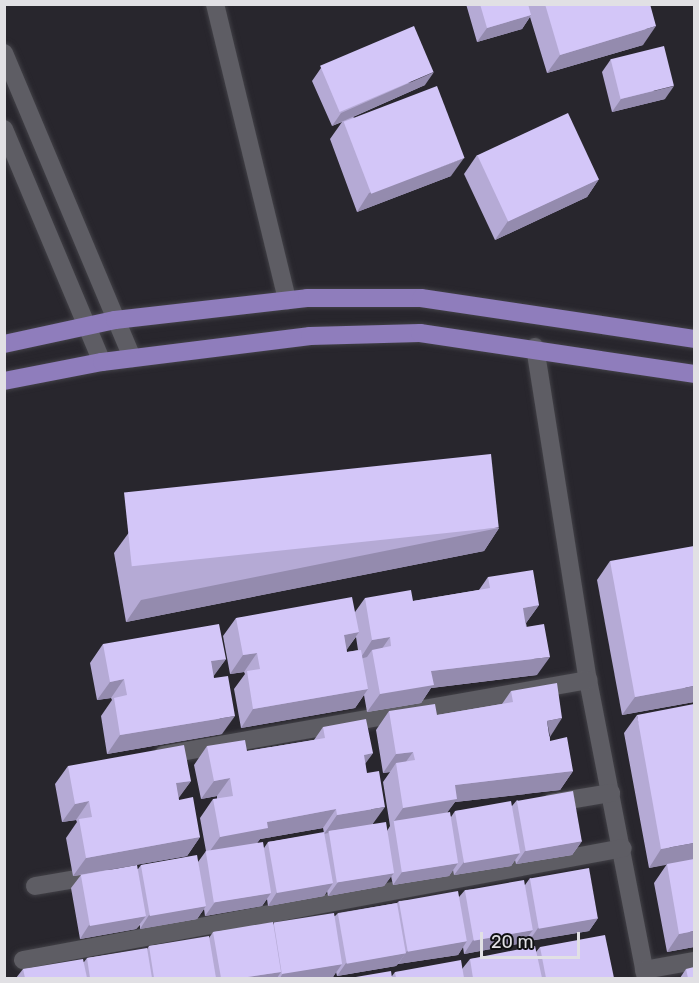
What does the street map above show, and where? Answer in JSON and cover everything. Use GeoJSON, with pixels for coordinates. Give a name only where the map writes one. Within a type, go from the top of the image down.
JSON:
{"type":"FeatureCollection","features":[{"type":"Feature","properties":{"kind":"main road"},"geometry":{"type":"LineString","coordinates":[[4,344],[92,327],[115,320],[287,300],[421,298],[694,339]]}},
{"type":"Feature","properties":{"kind":"main road"},"geometry":{"type":"LineString","coordinates":[[4,381],[102,362],[310,336],[420,333],[535,347],[694,374]]}},
{"type":"Feature","properties":{"kind":"street"},"geometry":{"type":"LineString","coordinates":[[215,4],[287,300]]}},
{"type":"Feature","properties":{"kind":"street"},"geometry":{"type":"LineString","coordinates":[[4,53],[132,358]]}},
{"type":"Feature","properties":{"kind":"street"},"geometry":{"type":"LineString","coordinates":[[4,129],[92,327],[102,362]]}},
{"type":"Feature","properties":{"kind":"street"},"geometry":{"type":"LineString","coordinates":[[535,347],[588,680],[623,848],[645,974],[694,961]]}},
{"type":"Feature","properties":{"kind":"street"},"geometry":{"type":"LineString","coordinates":[[148,757],[588,680]]}},
{"type":"Feature","properties":{"kind":"street"},"geometry":{"type":"LineString","coordinates":[[529,806],[612,793]]}},
{"type":"Feature","properties":{"kind":"street"},"geometry":{"type":"LineString","coordinates":[[23,960],[623,848]]}},
{"type":"Feature","properties":{"kind":"street"},"geometry":{"type":"LineString","coordinates":[[35,886],[117,873]]}},
{"type":"Feature","properties":{"kind":"building"},"geometry":{"type":"Polygon","coordinates":[[[480,4],[528,4],[531,15],[487,28],[480,4]]]}},
{"type":"Feature","properties":{"kind":"building"},"geometry":{"type":"Polygon","coordinates":[[[545,4],[650,4],[656,26],[560,55],[545,4]]]}},
{"type":"Feature","properties":{"kind":"building"},"geometry":{"type":"Polygon","coordinates":[[[414,26],[434,72],[340,112],[320,66],[414,26]]]}},
{"type":"Feature","properties":{"kind":"building"},"geometry":{"type":"Polygon","coordinates":[[[664,46],[674,86],[621,99],[611,59],[664,46]]]}},
{"type":"Feature","properties":{"kind":"building"},"geometry":{"type":"Polygon","coordinates":[[[437,86],[465,158],[371,194],[344,122],[437,86]]]}},
{"type":"Feature","properties":{"kind":"building"},"geometry":{"type":"Polygon","coordinates":[[[568,113],[599,179],[508,221],[477,155],[568,113]]]}},
{"type":"Feature","properties":{"kind":"building"},"geometry":{"type":"Polygon","coordinates":[[[491,454],[499,528],[132,566],[124,493],[491,454]]]}},
{"type":"Feature","properties":{"kind":"building"},"geometry":{"type":"Polygon","coordinates":[[[694,546],[694,686],[635,697],[610,561],[694,546]]]}},
{"type":"Feature","properties":{"kind":"building"},"geometry":{"type":"Polygon","coordinates":[[[533,570],[539,605],[523,608],[526,627],[544,624],[550,657],[431,671],[434,685],[380,694],[372,650],[391,646],[390,637],[372,640],[365,598],[411,590],[413,601],[490,588],[488,577],[533,570]]]}},
{"type":"Feature","properties":{"kind":"building"},"geometry":{"type":"Polygon","coordinates":[[[352,597],[359,632],[344,635],[347,652],[361,650],[368,689],[253,709],[247,671],[260,669],[257,653],[243,655],[236,618],[352,597]]]}},
{"type":"Feature","properties":{"kind":"building"},"geometry":{"type":"Polygon","coordinates":[[[219,624],[226,659],[211,661],[214,678],[228,676],[235,716],[120,735],[114,698],[127,695],[124,679],[110,682],[103,644],[219,624]]]}},
{"type":"Feature","properties":{"kind":"building"},"geometry":{"type":"Polygon","coordinates":[[[557,683],[562,718],[547,721],[550,741],[567,737],[573,771],[455,785],[457,799],[403,808],[396,763],[415,760],[413,752],[396,754],[389,711],[435,704],[437,715],[513,702],[511,691],[557,683]]]}},
{"type":"Feature","properties":{"kind":"building"},"geometry":{"type":"Polygon","coordinates":[[[694,704],[694,843],[661,849],[637,715],[694,704]]]}},
{"type":"Feature","properties":{"kind":"building"},"geometry":{"type":"Polygon","coordinates":[[[366,719],[373,753],[364,755],[367,773],[379,771],[385,807],[337,815],[336,809],[267,822],[268,828],[220,837],[213,799],[233,796],[230,778],[214,781],[207,746],[245,740],[247,751],[325,738],[323,727],[366,719]]]}},
{"type":"Feature","properties":{"kind":"building"},"geometry":{"type":"Polygon","coordinates":[[[184,745],[191,781],[176,783],[179,800],[193,797],[200,837],[86,858],[79,819],[92,817],[89,801],[75,804],[68,766],[184,745]]]}},
{"type":"Feature","properties":{"kind":"building"},"geometry":{"type":"Polygon","coordinates":[[[573,791],[582,841],[526,851],[517,801],[573,791]]]}},
{"type":"Feature","properties":{"kind":"building"},"geometry":{"type":"Polygon","coordinates":[[[511,801],[520,853],[464,863],[455,811],[511,801]]]}},
{"type":"Feature","properties":{"kind":"building"},"geometry":{"type":"Polygon","coordinates":[[[450,812],[458,863],[402,872],[394,821],[450,812]]]}},
{"type":"Feature","properties":{"kind":"building"},"geometry":{"type":"Polygon","coordinates":[[[386,822],[394,873],[337,882],[329,831],[386,822]]]}},
{"type":"Feature","properties":{"kind":"building"},"geometry":{"type":"Polygon","coordinates":[[[324,832],[333,883],[277,893],[268,842],[324,832]]]}},
{"type":"Feature","properties":{"kind":"building"},"geometry":{"type":"Polygon","coordinates":[[[263,842],[271,893],[214,902],[206,851],[263,842]]]}},
{"type":"Feature","properties":{"kind":"building"},"geometry":{"type":"Polygon","coordinates":[[[197,855],[206,906],[150,916],[141,865],[197,855]]]}},
{"type":"Feature","properties":{"kind":"building"},"geometry":{"type":"Polygon","coordinates":[[[694,859],[694,931],[679,934],[667,864],[694,859]]]}},
{"type":"Feature","properties":{"kind":"building"},"geometry":{"type":"Polygon","coordinates":[[[137,865],[146,916],[90,926],[81,875],[137,865]]]}},
{"type":"Feature","properties":{"kind":"building"},"geometry":{"type":"Polygon","coordinates":[[[589,868],[598,918],[539,929],[530,878],[589,868]]]}},
{"type":"Feature","properties":{"kind":"building"},"geometry":{"type":"Polygon","coordinates":[[[524,880],[533,930],[474,941],[465,890],[524,880]]]}},
{"type":"Feature","properties":{"kind":"building"},"geometry":{"type":"Polygon","coordinates":[[[458,891],[467,941],[408,952],[399,901],[458,891]]]}},
{"type":"Feature","properties":{"kind":"building"},"geometry":{"type":"Polygon","coordinates":[[[397,903],[406,953],[347,964],[338,913],[397,903]]]}},
{"type":"Feature","properties":{"kind":"building"},"geometry":{"type":"Polygon","coordinates":[[[334,913],[342,964],[282,974],[274,923],[334,913]]]}},
{"type":"Feature","properties":{"kind":"building"},"geometry":{"type":"Polygon","coordinates":[[[273,922],[281,972],[241,978],[221,978],[213,932],[273,922]]]}},
{"type":"Feature","properties":{"kind":"building"},"geometry":{"type":"Polygon","coordinates":[[[605,935],[614,978],[546,978],[540,947],[605,935]]]}},
{"type":"Feature","properties":{"kind":"building"},"geometry":{"type":"Polygon","coordinates":[[[209,936],[216,978],[154,978],[149,946],[209,936]]]}},
{"type":"Feature","properties":{"kind":"building"},"geometry":{"type":"Polygon","coordinates":[[[535,946],[542,978],[473,978],[470,959],[535,946]]]}},
{"type":"Feature","properties":{"kind":"building"},"geometry":{"type":"Polygon","coordinates":[[[147,948],[152,978],[90,978],[87,958],[147,948]]]}},
{"type":"Feature","properties":{"kind":"building"},"geometry":{"type":"Polygon","coordinates":[[[83,959],[87,978],[25,978],[23,969],[83,959]]]}},
{"type":"Feature","properties":{"kind":"building"},"geometry":{"type":"Polygon","coordinates":[[[461,960],[464,978],[396,978],[395,972],[461,960]]]}},
{"type":"Feature","properties":{"kind":"building"},"geometry":{"type":"Polygon","coordinates":[[[694,967],[694,978],[688,978],[686,969],[694,967]]]}},
{"type":"Feature","properties":{"kind":"building"},"geometry":{"type":"Polygon","coordinates":[[[391,971],[392,978],[350,978],[391,971]]]}}]}
